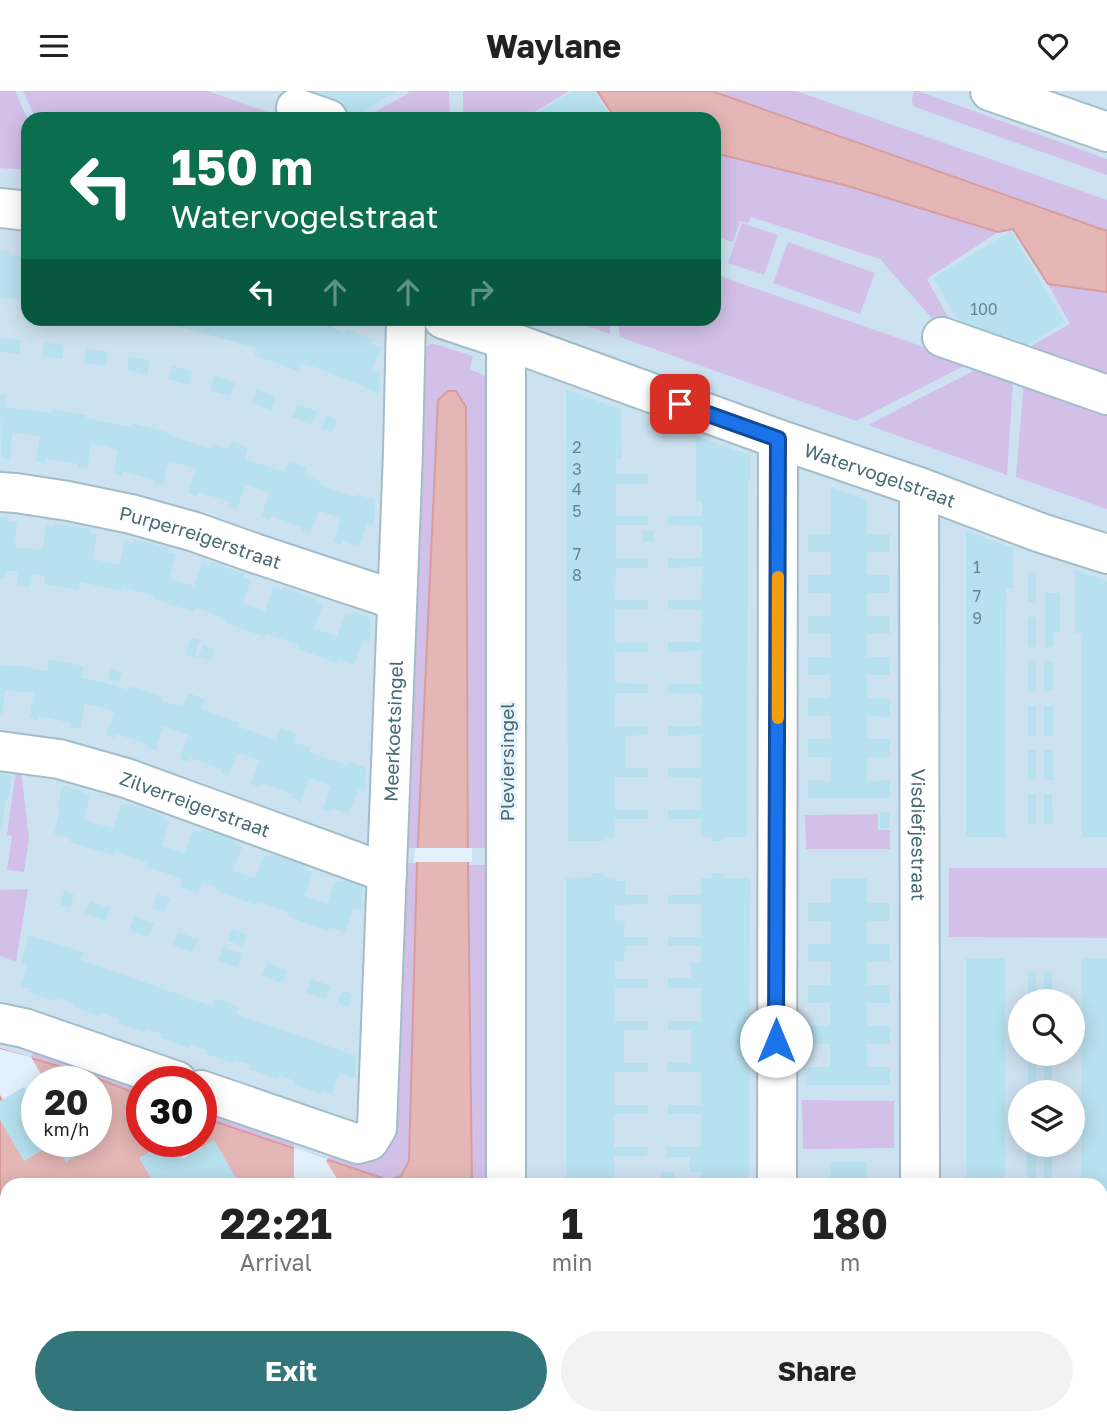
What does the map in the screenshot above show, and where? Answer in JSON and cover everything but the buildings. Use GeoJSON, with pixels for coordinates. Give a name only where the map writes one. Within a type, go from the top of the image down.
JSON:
{"type":"FeatureCollection","features":[{"type":"Feature","properties":{"kind":"street"},"geometry":{"type":"LineString","coordinates":[[990,91],[1107,132]]}},
{"type":"Feature","properties":{"kind":"street"},"geometry":{"type":"LineString","coordinates":[[0,208],[21,210]]}},
{"type":"Feature","properties":{"kind":"street","name":"Meerkoetsingel"},"geometry":{"type":"LineString","coordinates":[[217,1096],[358,1144],[369,1141],[377,1128],[406,326]]}},
{"type":"Feature","properties":{"kind":"street","name":"Watervogelstraat"},"geometry":{"type":"LineString","coordinates":[[468,326],[1041,533],[1107,554]]}},
{"type":"Feature","properties":{"kind":"street"},"geometry":{"type":"LineString","coordinates":[[942,337],[1107,395]]}},
{"type":"Feature","properties":{"kind":"street","name":"Pleviersingel"},"geometry":{"type":"LineString","coordinates":[[506,340],[506,1178]]}},
{"type":"Feature","properties":{"kind":"street"},"geometry":{"type":"LineString","coordinates":[[777,1178],[778,439]]}},
{"type":"Feature","properties":{"kind":"street","name":"Visdiefjestraat"},"geometry":{"type":"LineString","coordinates":[[919,487],[920,1178]]}},
{"type":"Feature","properties":{"kind":"street","name":"Purperreigerstraat"},"geometry":{"type":"LineString","coordinates":[[0,492],[68,501],[131,514],[195,532],[396,600]]}},
{"type":"Feature","properties":{"kind":"street","name":"Zilverreigerstraat"},"geometry":{"type":"LineString","coordinates":[[0,751],[59,759],[126,778],[387,873]]}},
{"type":"Feature","properties":{"kind":"street"},"geometry":{"type":"LineString","coordinates":[[0,1023],[24,1028],[134,1066]]}},
{"type":"Feature","properties":{"kind":"shaded area"},"geometry":{"type":"Polygon","coordinates":[[[0,91],[1107,91],[1107,1178],[0,1178],[0,91]]]}},
{"type":"Feature","properties":{"kind":"shaded area"},"geometry":{"type":"Polygon","coordinates":[[[0,91],[15,91],[24,112],[21,112],[21,170],[0,168],[0,91]]]}},
{"type":"Feature","properties":{"kind":"shaded area"},"geometry":{"type":"Polygon","coordinates":[[[23,91],[208,91],[267,112],[33,112],[23,91]]]}},
{"type":"Feature","properties":{"kind":"shaded area"},"geometry":{"type":"Polygon","coordinates":[[[408,91],[449,91],[450,112],[375,112],[409,93],[408,91]]]}},
{"type":"Feature","properties":{"kind":"shaded area"},"geometry":{"type":"Polygon","coordinates":[[[463,91],[569,91],[534,112],[463,112],[463,91]]]}},
{"type":"Feature","properties":{"kind":"shaded area"},"geometry":{"type":"Polygon","coordinates":[[[597,91],[712,91],[1107,231],[1107,292],[1048,284],[1013,229],[998,232],[848,186],[721,155],[721,112],[611,112],[597,91]]]}},
{"type":"Feature","properties":{"kind":"shaded area"},"geometry":{"type":"Polygon","coordinates":[[[712,91],[796,91],[1107,200],[1107,231],[712,91]]]}},
{"type":"Feature","properties":{"kind":"shaded area"},"geometry":{"type":"Polygon","coordinates":[[[914,91],[1107,159],[1107,175],[915,107],[912,102],[914,91]]]}},
{"type":"Feature","properties":{"kind":"shaded area"},"geometry":{"type":"Polygon","coordinates":[[[721,155],[848,186],[998,232],[927,279],[949,319],[943,331],[880,259],[751,217],[748,223],[740,221],[733,242],[721,238],[721,155]]]}},
{"type":"Feature","properties":{"kind":"shaded area"},"geometry":{"type":"Polygon","coordinates":[[[742,223],[778,235],[764,275],[728,263],[742,223]]]}},
{"type":"Feature","properties":{"kind":"shaded area"},"geometry":{"type":"Polygon","coordinates":[[[788,242],[875,273],[860,314],[773,283],[788,242]]]}},
{"type":"Feature","properties":{"kind":"shaded area"},"geometry":{"type":"Polygon","coordinates":[[[721,276],[970,363],[856,421],[620,337],[619,326],[721,326],[721,276]]]}},
{"type":"Feature","properties":{"kind":"shaded area"},"geometry":{"type":"Polygon","coordinates":[[[1048,284],[1107,292],[1107,375],[1029,347],[1070,324],[1048,284]]]}},
{"type":"Feature","properties":{"kind":"shaded area"},"geometry":{"type":"Polygon","coordinates":[[[588,326],[609,326],[610,334],[588,326]]]}},
{"type":"Feature","properties":{"kind":"shaded area"},"geometry":{"type":"Polygon","coordinates":[[[430,344],[473,356],[470,369],[488,377],[487,848],[469,848],[466,407],[456,391],[449,391],[438,400],[418,848],[400,848],[424,348],[430,344]]]}},
{"type":"Feature","properties":{"kind":"shaded area"},"geometry":{"type":"Polygon","coordinates":[[[981,367],[1013,380],[1007,475],[868,425],[981,367]]]}},
{"type":"Feature","properties":{"kind":"shaded area"},"geometry":{"type":"Polygon","coordinates":[[[1024,382],[1102,410],[1107,415],[1107,509],[1016,477],[1024,382]]]}},
{"type":"Feature","properties":{"kind":"shaded area"},"geometry":{"type":"Polygon","coordinates":[[[448,391],[456,391],[466,407],[472,1178],[394,1178],[401,1176],[409,1161],[417,863],[438,400],[448,391]]]}},
{"type":"Feature","properties":{"kind":"shaded area"},"geometry":{"type":"Polygon","coordinates":[[[17,762],[20,762],[29,838],[24,872],[7,870],[12,836],[7,835],[17,762]]]}},
{"type":"Feature","properties":{"kind":"shaded area"},"geometry":{"type":"Polygon","coordinates":[[[878,814],[878,830],[890,830],[890,849],[806,849],[805,815],[878,814]]]}},
{"type":"Feature","properties":{"kind":"shaded area"},"geometry":{"type":"Polygon","coordinates":[[[398,863],[417,863],[409,1161],[401,1176],[383,1178],[328,1159],[336,1148],[365,1159],[398,863]]]}},
{"type":"Feature","properties":{"kind":"shaded area"},"geometry":{"type":"Polygon","coordinates":[[[468,865],[487,865],[487,1178],[472,1178],[468,865]]]}},
{"type":"Feature","properties":{"kind":"shaded area"},"geometry":{"type":"Polygon","coordinates":[[[949,868],[1107,868],[1107,938],[949,937],[949,868]]]}},
{"type":"Feature","properties":{"kind":"shaded area"},"geometry":{"type":"Polygon","coordinates":[[[28,889],[16,962],[0,956],[0,890],[28,889]]]}},
{"type":"Feature","properties":{"kind":"shaded area"},"geometry":{"type":"Polygon","coordinates":[[[39,1044],[100,1066],[60,1066],[31,1057],[39,1044]]]}},
{"type":"Feature","properties":{"kind":"shaded area"},"geometry":{"type":"Polygon","coordinates":[[[0,1049],[58,1066],[21,1066],[21,1157],[112,1157],[112,1084],[126,1090],[126,1157],[217,1157],[217,1122],[382,1178],[0,1178],[0,1049]]]}},
{"type":"Feature","properties":{"kind":"shaded area"},"geometry":{"type":"Polygon","coordinates":[[[112,1070],[126,1075],[126,1090],[112,1084],[112,1070]]]}},
{"type":"Feature","properties":{"kind":"shaded area"},"geometry":{"type":"Polygon","coordinates":[[[802,1100],[894,1101],[894,1148],[803,1149],[802,1100]]]}},
{"type":"Feature","properties":{"kind":"shaded area"},"geometry":{"type":"Polygon","coordinates":[[[217,1106],[296,1136],[294,1147],[217,1122],[217,1106]]]}},
{"type":"Feature","properties":{"kind":"pier"},"geometry":{"type":"Polygon","coordinates":[[[415,848],[472,848],[472,862],[414,862],[415,848]]]}},
{"type":"Feature","properties":{"kind":"pier"},"geometry":{"type":"Polygon","coordinates":[[[0,1049],[31,1057],[36,1066],[21,1066],[21,1103],[3,1099],[0,1095],[0,1049]]]}},
{"type":"Feature","properties":{"kind":"pier"},"geometry":{"type":"Polygon","coordinates":[[[294,1147],[328,1159],[326,1161],[337,1178],[294,1178],[294,1147]]]}},
{"type":"Feature","properties":{"kind":"slow traffic"},"geometry":{"type":"LineString","coordinates":[[778,577],[778,718]]}},
{"type":"Feature","properties":{"kind":"route"},"geometry":{"type":"LineString","coordinates":[[680,404],[778,439],[776,1041]]}}]}
